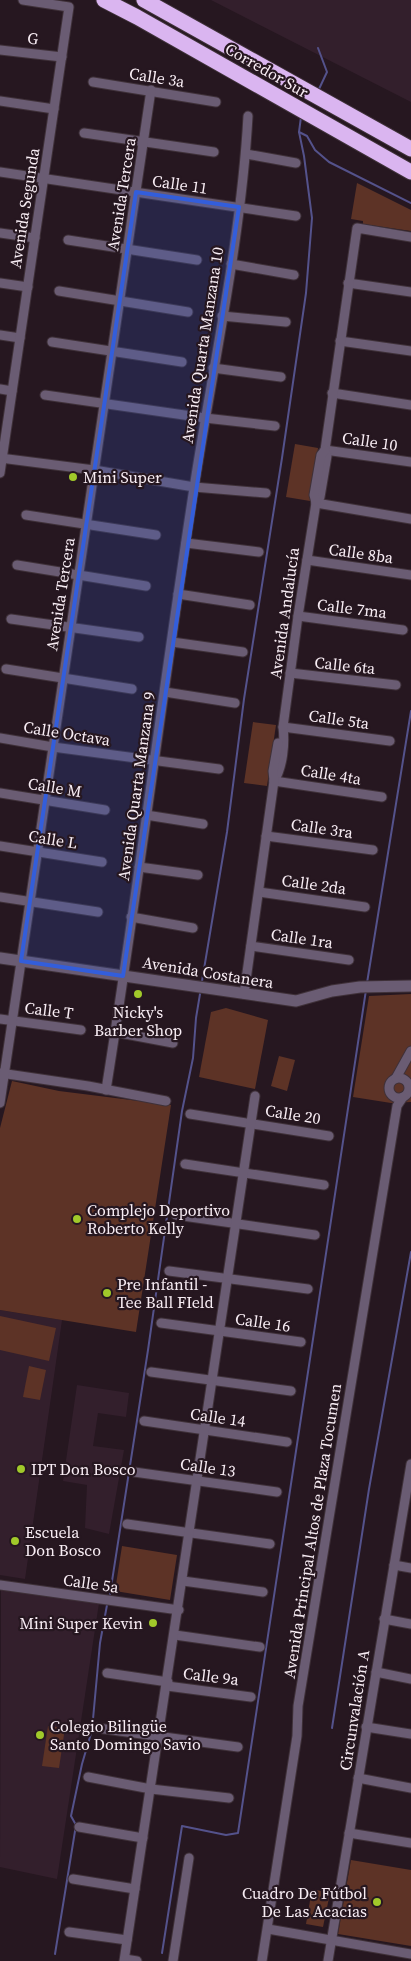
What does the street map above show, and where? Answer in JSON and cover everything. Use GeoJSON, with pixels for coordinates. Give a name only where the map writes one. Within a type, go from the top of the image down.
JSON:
{"type":"FeatureCollection","features":[{"type":"Feature","properties":{"kind":"highway"},"geometry":{"type":"LineString","coordinates":[[96,0],[137,16]]}},
{"type":"Feature","properties":{"kind":"highway","name":"Corredor Sur"},"geometry":{"type":"LineString","coordinates":[[104,0],[137,16],[411,172]]}},
{"type":"Feature","properties":{"kind":"highway","name":"Corredor Sur"},"geometry":{"type":"LineString","coordinates":[[144,0],[411,149]]}},
{"type":"Feature","properties":{"kind":"highway"},"geometry":{"type":"LineString","coordinates":[[155,0],[212,38]]}},
{"type":"Feature","properties":{"kind":"street","name":"Avenida Segunda"},"geometry":{"type":"LineString","coordinates":[[0,473],[70,8],[23,0]]}},
{"type":"Feature","properties":{"kind":"street","name":"G"},"geometry":{"type":"LineString","coordinates":[[0,50],[62,57]]}},
{"type":"Feature","properties":{"kind":"street","name":"Calle 3a"},"geometry":{"type":"LineString","coordinates":[[94,82],[216,102]]}},
{"type":"Feature","properties":{"kind":"street","name":"Avenida Tercera"},"geometry":{"type":"LineString","coordinates":[[0,1103],[2,1074],[38,852],[62,679],[151,90]]}},
{"type":"Feature","properties":{"kind":"street"},"geometry":{"type":"LineString","coordinates":[[0,101],[54,109]]}},
{"type":"Feature","properties":{"kind":"street","name":"Avenida Quarta Manzana 10"},"geometry":{"type":"LineString","coordinates":[[194,487],[239,208],[246,154],[248,116]]}},
{"type":"Feature","properties":{"kind":"street"},"geometry":{"type":"LineString","coordinates":[[84,133],[214,152]]}},
{"type":"Feature","properties":{"kind":"street"},"geometry":{"type":"LineString","coordinates":[[246,154],[296,163]]}},
{"type":"Feature","properties":{"kind":"street","name":"Calle 11"},"geometry":{"type":"LineString","coordinates":[[0,172],[296,216]]}},
{"type":"Feature","properties":{"kind":"street","name":"Avenida Andalucía"},"geometry":{"type":"LineString","coordinates":[[244,994],[274,781],[273,771],[279,736],[284,727],[298,616],[316,503],[320,497],[327,456],[325,450],[332,393],[357,228],[411,236]]}},
{"type":"Feature","properties":{"kind":"street"},"geometry":{"type":"LineString","coordinates":[[0,233],[35,238]]}},
{"type":"Feature","properties":{"kind":"street"},"geometry":{"type":"LineString","coordinates":[[68,240],[197,260]]}},
{"type":"Feature","properties":{"kind":"street"},"geometry":{"type":"LineString","coordinates":[[230,264],[294,275]]}},
{"type":"Feature","properties":{"kind":"street"},"geometry":{"type":"LineString","coordinates":[[0,283],[28,287]]}},
{"type":"Feature","properties":{"kind":"street"},"geometry":{"type":"LineString","coordinates":[[348,284],[411,292]]}},
{"type":"Feature","properties":{"kind":"street"},"geometry":{"type":"LineString","coordinates":[[58,291],[188,312]]}},
{"type":"Feature","properties":{"kind":"street"},"geometry":{"type":"LineString","coordinates":[[222,316],[286,322]]}},
{"type":"Feature","properties":{"kind":"street"},"geometry":{"type":"LineString","coordinates":[[0,335],[20,338]]}},
{"type":"Feature","properties":{"kind":"street"},"geometry":{"type":"LineString","coordinates":[[340,341],[411,351]]}},
{"type":"Feature","properties":{"kind":"street"},"geometry":{"type":"LineString","coordinates":[[52,342],[182,362]]}},
{"type":"Feature","properties":{"kind":"street"},"geometry":{"type":"LineString","coordinates":[[213,368],[281,377]]}},
{"type":"Feature","properties":{"kind":"street"},"geometry":{"type":"LineString","coordinates":[[0,388],[12,390]]}},
{"type":"Feature","properties":{"kind":"street"},"geometry":{"type":"LineString","coordinates":[[332,393],[411,405]]}},
{"type":"Feature","properties":{"kind":"street"},"geometry":{"type":"LineString","coordinates":[[45,395],[275,426]]}},
{"type":"Feature","properties":{"kind":"street","name":"Calle 10"},"geometry":{"type":"LineString","coordinates":[[325,450],[411,462]]}},
{"type":"Feature","properties":{"kind":"street"},"geometry":{"type":"LineString","coordinates":[[1,458],[94,470],[194,487],[266,493]]}},
{"type":"Feature","properties":{"kind":"street","name":"Avenida Quarta Manzana 9"},"geometry":{"type":"LineString","coordinates":[[106,1090],[194,487]]}},
{"type":"Feature","properties":{"kind":"street"},"geometry":{"type":"LineString","coordinates":[[316,503],[411,519]]}},
{"type":"Feature","properties":{"kind":"street"},"geometry":{"type":"LineString","coordinates":[[26,515],[156,535]]}},
{"type":"Feature","properties":{"kind":"street"},"geometry":{"type":"LineString","coordinates":[[186,542],[259,552]]}},
{"type":"Feature","properties":{"kind":"street","name":"Calle 8ba"},"geometry":{"type":"LineString","coordinates":[[307,560],[411,575]]}},
{"type":"Feature","properties":{"kind":"street"},"geometry":{"type":"LineString","coordinates":[[16,565],[146,586]]}},
{"type":"Feature","properties":{"kind":"street"},"geometry":{"type":"LineString","coordinates":[[178,594],[250,605]]}},
{"type":"Feature","properties":{"kind":"street","name":"Calle 7ma"},"geometry":{"type":"LineString","coordinates":[[298,616],[403,630]]}},
{"type":"Feature","properties":{"kind":"street"},"geometry":{"type":"LineString","coordinates":[[11,618],[140,638]]}},
{"type":"Feature","properties":{"kind":"street"},"geometry":{"type":"LineString","coordinates":[[172,642],[243,652]]}},
{"type":"Feature","properties":{"kind":"street"},"geometry":{"type":"LineString","coordinates":[[6,669],[132,689]]}},
{"type":"Feature","properties":{"kind":"street","name":"Calle 6ta"},"geometry":{"type":"LineString","coordinates":[[290,673],[396,685]]}},
{"type":"Feature","properties":{"kind":"street"},"geometry":{"type":"LineString","coordinates":[[165,692],[234,703]]}},
{"type":"Feature","properties":{"kind":"street","name":"Calle 5ta"},"geometry":{"type":"LineString","coordinates":[[284,727],[390,741]]}},
{"type":"Feature","properties":{"kind":"street","name":"Calle Octava"},"geometry":{"type":"LineString","coordinates":[[0,738],[52,747],[219,769]]}},
{"type":"Feature","properties":{"kind":"street","name":"Calle 4ta"},"geometry":{"type":"LineString","coordinates":[[274,781],[382,797]]}},
{"type":"Feature","properties":{"kind":"street","name":"Calle M"},"geometry":{"type":"LineString","coordinates":[[0,793],[106,810]]}},
{"type":"Feature","properties":{"kind":"street"},"geometry":{"type":"LineString","coordinates":[[146,815],[202,824]]}},
{"type":"Feature","properties":{"kind":"street","name":"Calle 3ra"},"geometry":{"type":"LineString","coordinates":[[266,836],[373,850]]}},
{"type":"Feature","properties":{"kind":"street","name":"Calle L"},"geometry":{"type":"LineString","coordinates":[[0,846],[102,862]]}},
{"type":"Feature","properties":{"kind":"street"},"geometry":{"type":"LineString","coordinates":[[139,867],[198,875]]}},
{"type":"Feature","properties":{"kind":"street","name":"Calle 2da"},"geometry":{"type":"LineString","coordinates":[[258,892],[365,906]]}},
{"type":"Feature","properties":{"kind":"street"},"geometry":{"type":"LineString","coordinates":[[0,897],[98,912]]}},
{"type":"Feature","properties":{"kind":"street"},"geometry":{"type":"LineString","coordinates":[[131,917],[193,928]]}},
{"type":"Feature","properties":{"kind":"street","name":"Calle 1ra"},"geometry":{"type":"LineString","coordinates":[[251,946],[349,960]]}},
{"type":"Feature","properties":{"kind":"street","name":"Avenida Costanera"},"geometry":{"type":"LineString","coordinates":[[0,958],[296,1001],[332,991],[360,987],[411,986]]}},
{"type":"Feature","properties":{"kind":"street","name":"Calle T"},"geometry":{"type":"LineString","coordinates":[[0,1019],[81,1030]]}},
{"type":"Feature","properties":{"kind":"street"},"geometry":{"type":"LineString","coordinates":[[115,1032],[173,1043]]}},
{"type":"Feature","properties":{"kind":"street"},"geometry":{"type":"LineString","coordinates":[[400,1075],[408,1083],[409,1089],[398,1096],[389,1087],[391,1081],[400,1075],[411,1051]]}},
{"type":"Feature","properties":{"kind":"street"},"geometry":{"type":"LineString","coordinates":[[2,1074],[166,1101]]}},
{"type":"Feature","properties":{"kind":"street"},"geometry":{"type":"LineString","coordinates":[[137,1961],[124,1960],[179,1610],[255,1096]]}},
{"type":"Feature","properties":{"kind":"street","name":"Avenida Principal Altos de Plaza Tocumen"},"geometry":{"type":"LineString","coordinates":[[262,1961],[297,1736],[298,1706],[398,1096]]}},
{"type":"Feature","properties":{"kind":"street","name":"Calle 20"},"geometry":{"type":"LineString","coordinates":[[190,1114],[329,1136]]}},
{"type":"Feature","properties":{"kind":"street"},"geometry":{"type":"LineString","coordinates":[[186,1164],[324,1185]]}},
{"type":"Feature","properties":{"kind":"street"},"geometry":{"type":"LineString","coordinates":[[176,1215],[315,1235]]}},
{"type":"Feature","properties":{"kind":"street"},"geometry":{"type":"LineString","coordinates":[[169,1270],[308,1290]]}},
{"type":"Feature","properties":{"kind":"street","name":"Calle 16"},"geometry":{"type":"LineString","coordinates":[[161,1323],[301,1342]]}},
{"type":"Feature","properties":{"kind":"street"},"geometry":{"type":"LineString","coordinates":[[151,1372],[291,1391]]}},
{"type":"Feature","properties":{"kind":"street","name":"Calle 14"},"geometry":{"type":"LineString","coordinates":[[144,1421],[287,1442]]}},
{"type":"Feature","properties":{"kind":"street","name":"Circunvalación A"},"geometry":{"type":"LineString","coordinates":[[328,1961],[384,1620],[394,1565],[407,1514],[411,1464]]}},
{"type":"Feature","properties":{"kind":"street","name":"Calle 13"},"geometry":{"type":"LineString","coordinates":[[134,1472],[278,1492]]}},
{"type":"Feature","properties":{"kind":"street"},"geometry":{"type":"LineString","coordinates":[[127,1524],[270,1544]]}},
{"type":"Feature","properties":{"kind":"street"},"geometry":{"type":"LineString","coordinates":[[394,1565],[411,1568]]}},
{"type":"Feature","properties":{"kind":"street"},"geometry":{"type":"LineString","coordinates":[[183,1581],[263,1592]]}},
{"type":"Feature","properties":{"kind":"street","name":"Calle 5a"},"geometry":{"type":"LineString","coordinates":[[0,1584],[179,1610]]}},
{"type":"Feature","properties":{"kind":"street"},"geometry":{"type":"LineString","coordinates":[[384,1620],[411,1624]]}},
{"type":"Feature","properties":{"kind":"street"},"geometry":{"type":"LineString","coordinates":[[175,1635],[260,1647]]}},
{"type":"Feature","properties":{"kind":"street"},"geometry":{"type":"LineString","coordinates":[[376,1672],[411,1679]]}},
{"type":"Feature","properties":{"kind":"street","name":"Calle 9a"},"geometry":{"type":"LineString","coordinates":[[108,1673],[251,1697]]}},
{"type":"Feature","properties":{"kind":"street"},"geometry":{"type":"LineString","coordinates":[[366,1727],[411,1734]]}},
{"type":"Feature","properties":{"kind":"street"},"geometry":{"type":"LineString","coordinates":[[97,1728],[238,1747]]}},
{"type":"Feature","properties":{"kind":"street"},"geometry":{"type":"LineString","coordinates":[[88,1777],[151,1789],[230,1798]]}},
{"type":"Feature","properties":{"kind":"street"},"geometry":{"type":"LineString","coordinates":[[358,1778],[411,1788]]}},
{"type":"Feature","properties":{"kind":"street"},"geometry":{"type":"LineString","coordinates":[[79,1827],[143,1838]]}},
{"type":"Feature","properties":{"kind":"street"},"geometry":{"type":"LineString","coordinates":[[349,1833],[411,1843]]}},
{"type":"Feature","properties":{"kind":"street"},"geometry":{"type":"LineString","coordinates":[[173,1961],[189,1858]]}},
{"type":"Feature","properties":{"kind":"street"},"geometry":{"type":"LineString","coordinates":[[73,1879],[135,1889]]}},
{"type":"Feature","properties":{"kind":"street"},"geometry":{"type":"LineString","coordinates":[[268,1929],[411,1954]]}},
{"type":"Feature","properties":{"kind":"street"},"geometry":{"type":"LineString","coordinates":[[69,1932],[127,1940]]}},
{"type":"Feature","properties":{"kind":"highlighted area"},"geometry":{"type":"Polygon","coordinates":[[[136,192],[239,207],[123,976],[21,961],[136,192]]]}},
{"type":"Feature","properties":{"kind":"shaded area"},"geometry":{"type":"Polygon","coordinates":[[[211,0],[411,0],[411,102],[211,0]]]}},
{"type":"Feature","properties":{"kind":"shaded area"},"geometry":{"type":"Polygon","coordinates":[[[357,183],[411,210],[411,231],[363,224],[363,221],[351,219],[357,183]]]}},
{"type":"Feature","properties":{"kind":"shaded area"},"geometry":{"type":"Polygon","coordinates":[[[295,444],[318,448],[310,501],[286,497],[295,444]]]}},
{"type":"Feature","properties":{"kind":"shaded area"},"geometry":{"type":"Polygon","coordinates":[[[253,722],[276,725],[267,786],[244,783],[253,722]]]}},
{"type":"Feature","properties":{"kind":"shaded area"},"geometry":{"type":"Polygon","coordinates":[[[411,994],[411,1102],[391,1103],[353,1097],[369,996],[411,994]]]}},
{"type":"Feature","properties":{"kind":"shaded area"},"geometry":{"type":"Polygon","coordinates":[[[226,1008],[268,1020],[255,1089],[199,1077],[211,1012],[226,1008]]]}},
{"type":"Feature","properties":{"kind":"shaded area"},"geometry":{"type":"Polygon","coordinates":[[[279,1056],[295,1060],[287,1091],[271,1086],[279,1056]]]}},
{"type":"Feature","properties":{"kind":"shaded area","name":"Complejo Deportivo Roberto Kelly"},"geometry":{"type":"Polygon","coordinates":[[[12,1081],[59,1091],[171,1105],[136,1332],[0,1310],[0,1128],[12,1081]]]}},
{"type":"Feature","properties":{"kind":"shaded area"},"geometry":{"type":"Polygon","coordinates":[[[0,1310],[62,1320],[25,1579],[0,1575],[0,1310]]]}},
{"type":"Feature","properties":{"kind":"shaded area"},"geometry":{"type":"Polygon","coordinates":[[[0,1316],[56,1328],[49,1361],[0,1350],[0,1316]]]}},
{"type":"Feature","properties":{"kind":"shaded area"},"geometry":{"type":"Polygon","coordinates":[[[29,1366],[46,1370],[40,1400],[23,1397],[29,1366]]]}},
{"type":"Feature","properties":{"kind":"shaded area"},"geometry":{"type":"Polygon","coordinates":[[[77,1385],[129,1393],[126,1417],[98,1413],[93,1446],[124,1450],[109,1534],[85,1528],[87,1485],[63,1481],[77,1385]]]}},
{"type":"Feature","properties":{"kind":"shaded area"},"geometry":{"type":"Polygon","coordinates":[[[122,1546],[177,1555],[170,1600],[115,1591],[122,1546]]]}},
{"type":"Feature","properties":{"kind":"shaded area","name":"Colegio Bilingüe Santo Domingo Savio"},"geometry":{"type":"Polygon","coordinates":[[[1,1590],[99,1603],[57,1879],[0,1867],[1,1590]]]}},
{"type":"Feature","properties":{"kind":"shaded area"},"geometry":{"type":"Polygon","coordinates":[[[48,1726],[65,1728],[59,1768],[42,1766],[48,1726]]]}},
{"type":"Feature","properties":{"kind":"shaded area","name":"Cuadro De Fútbol De Las Acacias"},"geometry":{"type":"Polygon","coordinates":[[[351,1860],[411,1870],[411,1946],[338,1934],[351,1860]]]}},
{"type":"Feature","properties":{"kind":"shaded area"},"geometry":{"type":"Polygon","coordinates":[[[312,1889],[330,1893],[323,1927],[306,1924],[312,1889]]]}},
{"type":"Feature","properties":{"kind":"waterway"},"geometry":{"type":"LineString","coordinates":[[318,48],[327,72],[319,89]]}},
{"type":"Feature","properties":{"kind":"waterway"},"geometry":{"type":"LineString","coordinates":[[202,981],[227,832],[244,699],[306,293],[312,218],[299,132],[301,117]]}},
{"type":"Feature","properties":{"kind":"waterway"},"geometry":{"type":"LineString","coordinates":[[299,132],[307,136],[315,150],[329,162],[411,203]]}},
{"type":"Feature","properties":{"kind":"waterway"},"geometry":{"type":"LineString","coordinates":[[367,983],[411,711]]}},
{"type":"Feature","properties":{"kind":"waterway"},"geometry":{"type":"LineString","coordinates":[[162,1953],[182,1826],[226,1835],[238,1833],[366,990]]}},
{"type":"Feature","properties":{"kind":"waterway"},"geometry":{"type":"LineString","coordinates":[[110,1594],[148,1350],[182,1111],[193,1058],[200,994]]}},
{"type":"Feature","properties":{"kind":"waterway"},"geometry":{"type":"LineString","coordinates":[[332,1728],[369,1489],[411,1252]]}},
{"type":"Feature","properties":{"kind":"waterway"},"geometry":{"type":"LineString","coordinates":[[55,1954],[76,1825],[71,1816],[82,1764],[92,1730],[100,1643],[107,1605]]}},
{"type":"Feature","properties":{"kind":"place","name":"Mini Super"},"geometry":{"type":"Point","coordinates":[73,477]}},
{"type":"Feature","properties":{"kind":"place","name":"Nicky's Barber Shop"},"geometry":{"type":"Point","coordinates":[138,994]}},
{"type":"Feature","properties":{"kind":"place","name":"Complejo Deportivo Roberto Kelly"},"geometry":{"type":"Point","coordinates":[77,1219]}},
{"type":"Feature","properties":{"kind":"place","name":"Pre Infantil - Tee Ball FIeld"},"geometry":{"type":"Point","coordinates":[107,1293]}},
{"type":"Feature","properties":{"kind":"place","name":"IPT Don Bosco"},"geometry":{"type":"Point","coordinates":[21,1469]}},
{"type":"Feature","properties":{"kind":"place","name":"Escuela Don Bosco"},"geometry":{"type":"Point","coordinates":[15,1541]}},
{"type":"Feature","properties":{"kind":"place","name":"Mini Super Kevin"},"geometry":{"type":"Point","coordinates":[153,1623]}},
{"type":"Feature","properties":{"kind":"place","name":"Colegio Bilingüe Santo Domingo Savio"},"geometry":{"type":"Point","coordinates":[40,1735]}},
{"type":"Feature","properties":{"kind":"place","name":"Cuadro De Fútbol De Las Acacias"},"geometry":{"type":"Point","coordinates":[377,1902]}}]}
